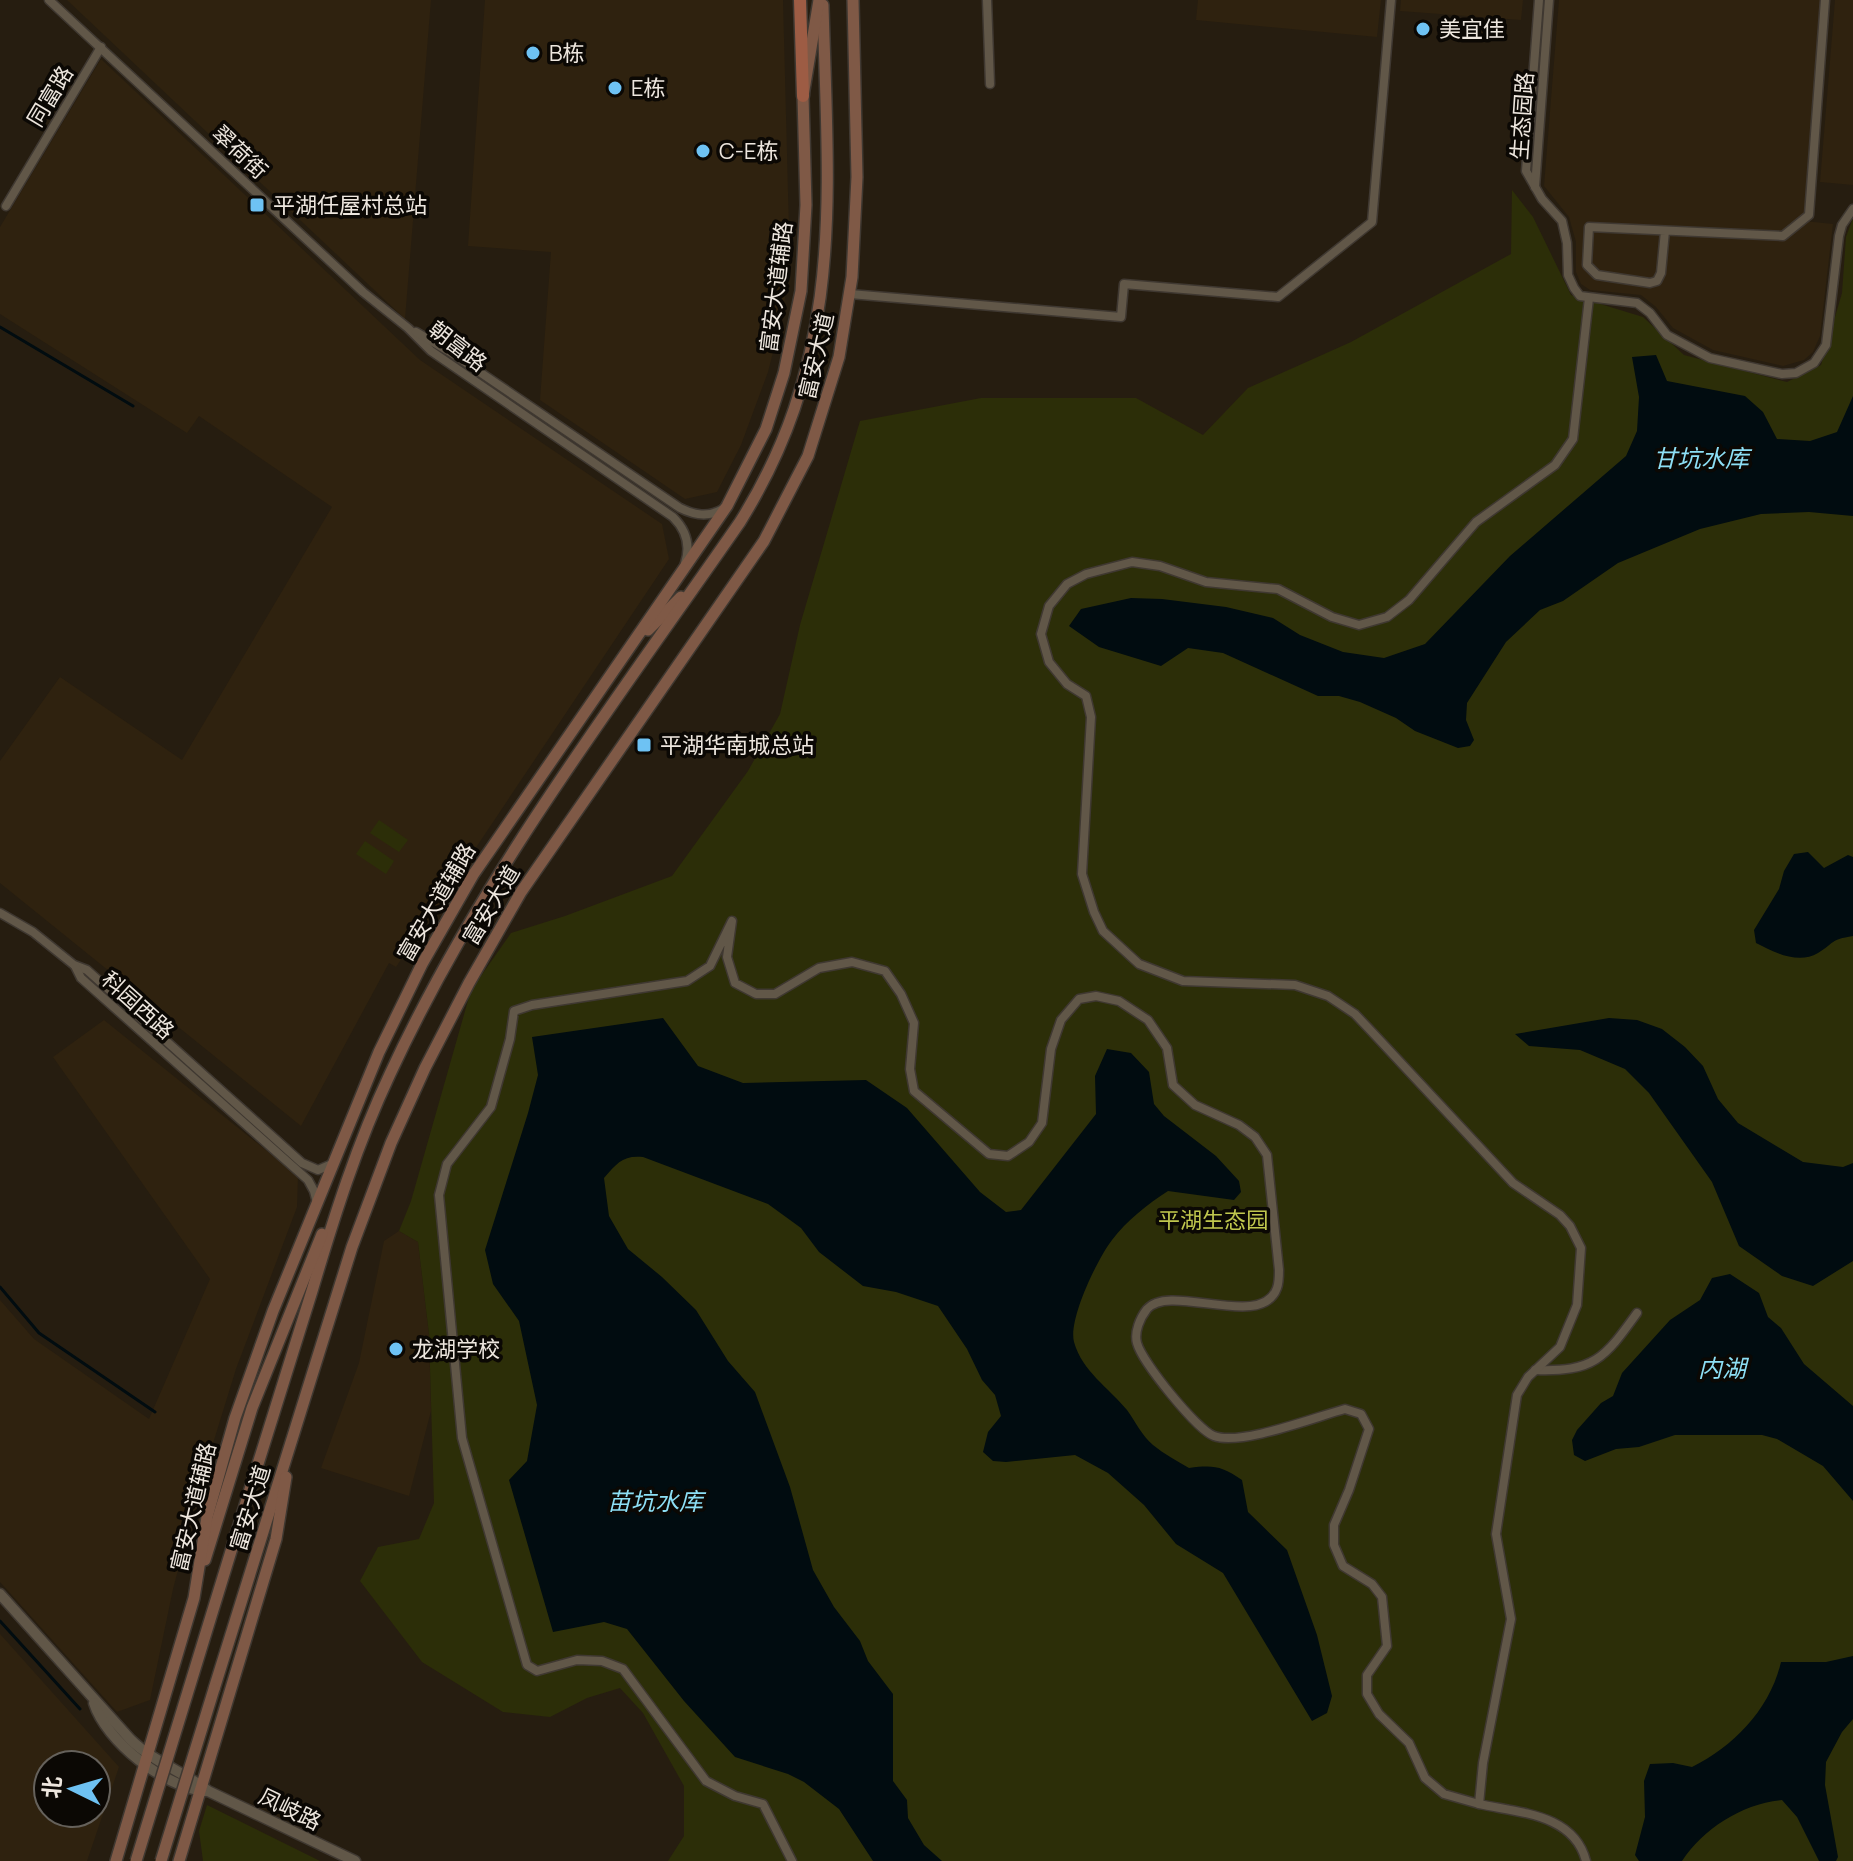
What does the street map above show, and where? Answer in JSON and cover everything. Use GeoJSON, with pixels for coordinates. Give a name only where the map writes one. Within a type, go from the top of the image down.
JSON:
{"type":"FeatureCollection","features":[{"type":"Feature","properties":{"kind":"main road"},"geometry":{"type":"LineString","coordinates":[[800,0],[803,96]]}},
{"type":"Feature","properties":{"kind":"main road","name":"富安大道辅路"},"geometry":{"type":"LineString","coordinates":[[116,1861],[194,1598],[207,1517],[235,1418],[273,1311],[394,1020],[450,914],[493,845],[727,506],[766,429],[784,373],[797,317],[806,234],[803,96],[821,0]]}},
{"type":"Feature","properties":{"kind":"main road","name":"富安大道"},"geometry":{"type":"LineString","coordinates":[[136,1861],[358,1149],[407,1038],[478,906],[522,837],[704,574],[769,472],[791,422],[816,331],[825,265],[828,195],[821,0]]}},
{"type":"Feature","properties":{"kind":"main road","name":"富安大道"},"geometry":{"type":"LineString","coordinates":[[161,1861],[364,1211],[425,1068],[521,892],[777,521],[800,477],[825,409],[842,346],[850,294],[857,177],[853,0]]}},
{"type":"Feature","properties":{"kind":"main road"},"geometry":{"type":"LineString","coordinates":[[627,651],[704,574]]}},
{"type":"Feature","properties":{"kind":"main road"},"geometry":{"type":"LineString","coordinates":[[194,1598],[252,1408],[358,1149]]}},
{"type":"Feature","properties":{"kind":"main road"},"geometry":{"type":"LineString","coordinates":[[179,1861],[204,1790],[276,1539],[290,1444]]}},
{"type":"Feature","properties":{"kind":"main road"},"geometry":{"type":"LineString","coordinates":[[109,1861],[136,1787]]}},
{"type":"Feature","properties":{"kind":"street","name":"翠荷街"},"geometry":{"type":"LineString","coordinates":[[49,0],[363,292],[408,328]]}},
{"type":"Feature","properties":{"kind":"street"},"geometry":{"type":"LineString","coordinates":[[987,0],[990,84]]}},
{"type":"Feature","properties":{"kind":"street"},"geometry":{"type":"LineString","coordinates":[[850,294],[1121,317],[1124,284],[1278,297],[1372,222],[1391,0]]}},
{"type":"Feature","properties":{"kind":"street","name":"生态园路"},"geometry":{"type":"LineString","coordinates":[[1535,188],[1526,171],[1539,0]]}},
{"type":"Feature","properties":{"kind":"street","name":"生态园路"},"geometry":{"type":"LineString","coordinates":[[1535,188],[1549,0]]}},
{"type":"Feature","properties":{"kind":"street"},"geometry":{"type":"LineString","coordinates":[[1665,231],[1661,273],[1657,281],[1650,283],[1597,275],[1587,265],[1589,227],[1783,236],[1809,215],[1825,0]]}},
{"type":"Feature","properties":{"kind":"street","name":"同富路"},"geometry":{"type":"LineString","coordinates":[[6,206],[101,47]]}},
{"type":"Feature","properties":{"kind":"street"},"geometry":{"type":"LineString","coordinates":[[1535,188],[1562,221],[1567,243],[1568,275],[1580,296],[1637,303],[1650,313],[1667,335],[1710,358],[1782,374],[1802,371],[1819,358],[1826,345],[1839,236],[1842,225],[1853,209]]}},
{"type":"Feature","properties":{"kind":"street"},"geometry":{"type":"LineString","coordinates":[[1479,1804],[1483,1763],[1511,1619],[1496,1534],[1517,1395],[1535,1370],[1560,1347],[1577,1305],[1581,1248],[1570,1226],[1560,1215],[1513,1183],[1355,1014],[1328,996],[1295,985],[1183,981],[1139,964],[1103,931],[1082,874],[1091,717],[1086,696],[1067,684],[1049,662],[1041,634],[1049,606],[1067,584],[1086,574],[1132,562],[1160,566],[1206,582],[1278,589],[1332,617],[1359,625],[1387,617],[1409,600],[1476,522],[1555,465],[1573,439],[1589,298]]}},
{"type":"Feature","properties":{"kind":"street","name":"朝富路"},"geometry":{"type":"LineString","coordinates":[[408,328],[450,352],[680,508],[706,515],[727,506]]}},
{"type":"Feature","properties":{"kind":"street","name":"朝富路"},"geometry":{"type":"LineString","coordinates":[[408,328],[444,361],[673,517],[688,543],[684,568]]}},
{"type":"Feature","properties":{"kind":"street"},"geometry":{"type":"LineString","coordinates":[[0,913],[33,932],[74,965]]}},
{"type":"Feature","properties":{"kind":"street"},"geometry":{"type":"LineString","coordinates":[[792,1861],[763,1804],[735,1796],[706,1781],[623,1669],[602,1661],[577,1660],[537,1671],[527,1665],[462,1438],[439,1195],[447,1164],[491,1107],[510,1039],[514,1011],[532,1005],[687,981],[710,966],[732,921],[727,957],[735,983],[756,994],[775,994],[819,968],[852,962],[885,971],[901,994],[914,1023],[910,1069],[914,1091],[989,1154],[1008,1156],[1029,1142],[1042,1123],[1051,1049],[1061,1020],[1079,999],[1096,996],[1119,1001],[1148,1020],[1167,1048],[1173,1085],[1195,1105],[1239,1125],[1255,1137],[1267,1155],[1279,1270],[1277,1288],[1269,1300],[1246,1307],[1164,1300],[1149,1306],[1138,1322],[1137,1343],[1181,1407],[1214,1436],[1241,1439],[1345,1409],[1361,1414],[1369,1429],[1334,1525],[1334,1545],[1343,1566],[1372,1584],[1382,1597],[1387,1646],[1367,1675],[1367,1694],[1379,1714],[1409,1743],[1425,1778],[1444,1794],[1558,1823],[1579,1841],[1586,1861]]}},
{"type":"Feature","properties":{"kind":"street","name":"科园西路"},"geometry":{"type":"LineString","coordinates":[[74,965],[87,970],[302,1163],[318,1170],[333,1164]]}},
{"type":"Feature","properties":{"kind":"street","name":"科园西路"},"geometry":{"type":"LineString","coordinates":[[74,965],[81,978],[308,1180],[317,1203]]}},
{"type":"Feature","properties":{"kind":"street"},"geometry":{"type":"LineString","coordinates":[[1535,1370],[1560,1371],[1600,1359],[1615,1345],[1637,1313]]}},
{"type":"Feature","properties":{"kind":"street","name":"凤岐路"},"geometry":{"type":"LineString","coordinates":[[0,1594],[145,1759],[355,1861]]}},
{"type":"Feature","properties":{"kind":"shaded area"},"geometry":{"type":"Polygon","coordinates":[[[67,0],[431,0],[405,319],[67,0]]]}},
{"type":"Feature","properties":{"kind":"shaded area"},"geometry":{"type":"Polygon","coordinates":[[[485,0],[783,0],[790,269],[768,372],[741,445],[717,492],[685,499],[540,400],[551,252],[468,246],[485,0]]]}},
{"type":"Feature","properties":{"kind":"shaded area"},"geometry":{"type":"Polygon","coordinates":[[[1198,0],[1381,0],[1377,37],[1196,20],[1198,0]]]}},
{"type":"Feature","properties":{"kind":"shaded area"},"geometry":{"type":"Polygon","coordinates":[[[1401,0],[1523,0],[1521,20],[1400,11],[1401,0]]]}},
{"type":"Feature","properties":{"kind":"shaded area"},"geometry":{"type":"Polygon","coordinates":[[[1559,0],[1821,0],[1804,221],[1833,224],[1820,336],[1813,352],[1804,360],[1783,366],[1713,350],[1673,328],[1656,307],[1641,295],[1590,290],[1581,284],[1576,272],[1576,242],[1569,217],[1544,186],[1559,0]]]}},
{"type":"Feature","properties":{"kind":"shaded area"},"geometry":{"type":"Polygon","coordinates":[[[1835,0],[1853,0],[1853,185],[1820,182],[1835,0]]]}},
{"type":"Feature","properties":{"kind":"shaded area"},"geometry":{"type":"Polygon","coordinates":[[[101,59],[420,360],[662,524],[669,559],[396,967],[389,963],[301,1126],[0,883],[0,761],[60,677],[182,760],[332,507],[199,416],[187,433],[0,314],[0,227],[101,59]]]}},
{"type":"Feature","properties":{"kind":"shaded area"},"geometry":{"type":"Polygon","coordinates":[[[104,1020],[298,1176],[297,1207],[236,1369],[202,1479],[173,1589],[150,1700],[117,1712],[0,1582],[0,1300],[34,1339],[149,1419],[210,1279],[53,1057],[104,1020]]]}},
{"type":"Feature","properties":{"kind":"shaded area","name":"龙湖学校"},"geometry":{"type":"Polygon","coordinates":[[[399,1231],[418,1242],[429,1334],[431,1411],[409,1496],[321,1468],[359,1363],[384,1241],[399,1231]]]}},
{"type":"Feature","properties":{"kind":"shaded area"},"geometry":{"type":"Polygon","coordinates":[[[0,1634],[103,1749],[32,1749],[32,1829],[98,1829],[87,1861],[0,1861],[0,1634]]]}},
{"type":"Feature","properties":{"kind":"shaded area"},"geometry":{"type":"Polygon","coordinates":[[[112,1759],[119,1767],[112,1788],[112,1759]]]}},
{"type":"Feature","properties":{"kind":"green space","name":"平湖生态园"},"geometry":{"type":"Polygon","coordinates":[[[1512,190],[1533,217],[1571,295],[1643,317],[1684,355],[1787,382],[1821,365],[1842,293],[1846,237],[1853,218],[1853,1861],[668,1861],[684,1836],[684,1786],[643,1713],[620,1688],[587,1698],[550,1717],[503,1712],[422,1662],[360,1581],[378,1547],[419,1539],[434,1503],[429,1334],[418,1242],[399,1231],[411,1201],[471,990],[511,933],[672,876],[748,771],[780,714],[800,625],[860,421],[981,398],[1136,398],[1203,435],[1248,388],[1351,342],[1511,254],[1512,190]]]}},
{"type":"Feature","properties":{"kind":"green space"},"geometry":{"type":"Polygon","coordinates":[[[379,820],[408,840],[399,852],[370,833],[379,820]]]}},
{"type":"Feature","properties":{"kind":"green space"},"geometry":{"type":"Polygon","coordinates":[[[365,841],[394,861],[386,874],[356,854],[365,841]]]}},
{"type":"Feature","properties":{"kind":"green space"},"geometry":{"type":"Polygon","coordinates":[[[207,1805],[320,1861],[203,1861],[199,1831],[207,1805]]]}},
{"type":"Feature","properties":{"kind":"water","name":"甘坑水库"},"geometry":{"type":"Polygon","coordinates":[[[1656,355],[1667,381],[1745,396],[1763,412],[1777,439],[1810,441],[1837,432],[1853,396],[1853,516],[1809,512],[1761,514],[1700,529],[1618,563],[1563,601],[1540,610],[1506,642],[1467,703],[1466,720],[1474,740],[1470,746],[1458,748],[1415,731],[1396,718],[1360,702],[1339,696],[1318,696],[1223,653],[1188,648],[1161,666],[1099,647],[1069,626],[1081,609],[1131,598],[1162,599],[1226,607],[1273,618],[1300,635],[1343,652],[1384,658],[1425,644],[1510,556],[1626,456],[1637,431],[1639,397],[1632,357],[1656,355]]]}},
{"type":"Feature","properties":{"kind":"water"},"geometry":{"type":"Polygon","coordinates":[[[1808,852],[1824,868],[1848,855],[1853,857],[1853,936],[1836,940],[1818,953],[1802,958],[1778,953],[1756,943],[1754,930],[1779,889],[1784,871],[1794,854],[1808,852]]]}},
{"type":"Feature","properties":{"kind":"water","name":"苗坑水库"},"geometry":{"type":"Polygon","coordinates":[[[663,1018],[698,1066],[743,1083],[866,1080],[907,1108],[980,1192],[1006,1212],[1021,1210],[1096,1114],[1095,1076],[1107,1049],[1131,1053],[1149,1072],[1154,1104],[1164,1116],[1216,1156],[1239,1181],[1241,1192],[1234,1200],[1168,1191],[1131,1219],[1112,1240],[1092,1274],[1075,1319],[1074,1342],[1083,1362],[1127,1410],[1153,1445],[1189,1468],[1217,1468],[1242,1480],[1248,1512],[1287,1550],[1317,1635],[1332,1696],[1327,1713],[1312,1721],[1223,1573],[1176,1544],[1144,1505],[1108,1473],[1075,1455],[1006,1462],[993,1461],[983,1452],[988,1432],[1001,1416],[995,1395],[982,1380],[967,1349],[938,1306],[896,1292],[863,1286],[819,1252],[801,1228],[768,1204],[643,1157],[621,1161],[604,1178],[609,1216],[628,1249],[696,1310],[728,1361],[755,1392],[790,1487],[813,1570],[834,1607],[860,1641],[868,1661],[893,1694],[893,1781],[907,1800],[908,1818],[924,1845],[942,1861],[873,1861],[839,1809],[804,1782],[735,1757],[684,1701],[627,1629],[604,1622],[553,1632],[509,1480],[527,1461],[537,1405],[519,1321],[493,1284],[485,1250],[538,1075],[532,1037],[663,1018]]]}},
{"type":"Feature","properties":{"kind":"water"},"geometry":{"type":"Polygon","coordinates":[[[1609,1018],[1637,1020],[1662,1029],[1703,1066],[1718,1099],[1738,1123],[1803,1162],[1843,1167],[1853,1163],[1853,1261],[1813,1286],[1782,1276],[1739,1246],[1712,1182],[1649,1093],[1625,1069],[1580,1050],[1529,1046],[1515,1034],[1609,1018]]]}},
{"type":"Feature","properties":{"kind":"water","name":"内湖"},"geometry":{"type":"Polygon","coordinates":[[[1730,1274],[1759,1293],[1768,1317],[1781,1328],[1804,1364],[1853,1406],[1853,1501],[1823,1466],[1777,1439],[1762,1435],[1675,1435],[1639,1447],[1616,1449],[1585,1461],[1574,1455],[1572,1440],[1577,1430],[1601,1403],[1613,1396],[1622,1373],[1670,1320],[1700,1300],[1712,1278],[1730,1274]]]}},
{"type":"Feature","properties":{"kind":"water"},"geometry":{"type":"Polygon","coordinates":[[[1853,1656],[1853,1719],[1842,1732],[1826,1762],[1825,1785],[1838,1857],[1836,1861],[1819,1861],[1797,1817],[1782,1800],[1767,1802],[1725,1820],[1701,1838],[1682,1861],[1639,1861],[1635,1855],[1645,1817],[1644,1781],[1650,1764],[1673,1763],[1692,1767],[1722,1748],[1759,1710],[1776,1679],[1781,1662],[1826,1662],[1853,1656]]]}},
{"type":"Feature","properties":{"kind":"waterway"},"geometry":{"type":"LineString","coordinates":[[0,327],[133,406]]}},
{"type":"Feature","properties":{"kind":"waterway"},"geometry":{"type":"LineString","coordinates":[[0,1287],[39,1333],[155,1412]]}},
{"type":"Feature","properties":{"kind":"waterway"},"geometry":{"type":"LineString","coordinates":[[0,1621],[80,1709]]}},
{"type":"Feature","properties":{"kind":"place","name":"美宜佳"},"geometry":{"type":"Point","coordinates":[1423,29]}},
{"type":"Feature","properties":{"kind":"place","name":"B栋"},"geometry":{"type":"Point","coordinates":[533,53]}},
{"type":"Feature","properties":{"kind":"place","name":"E栋"},"geometry":{"type":"Point","coordinates":[615,88]}},
{"type":"Feature","properties":{"kind":"place","name":"C-E栋"},"geometry":{"type":"Point","coordinates":[703,151]}},
{"type":"Feature","properties":{"kind":"place","name":"平湖任屋村总站"},"geometry":{"type":"Point","coordinates":[257,205]}},
{"type":"Feature","properties":{"kind":"place","name":"平湖华南城总站"},"geometry":{"type":"Point","coordinates":[644,745]}},
{"type":"Feature","properties":{"kind":"place","name":"龙湖学校"},"geometry":{"type":"Point","coordinates":[396,1349]}}]}
